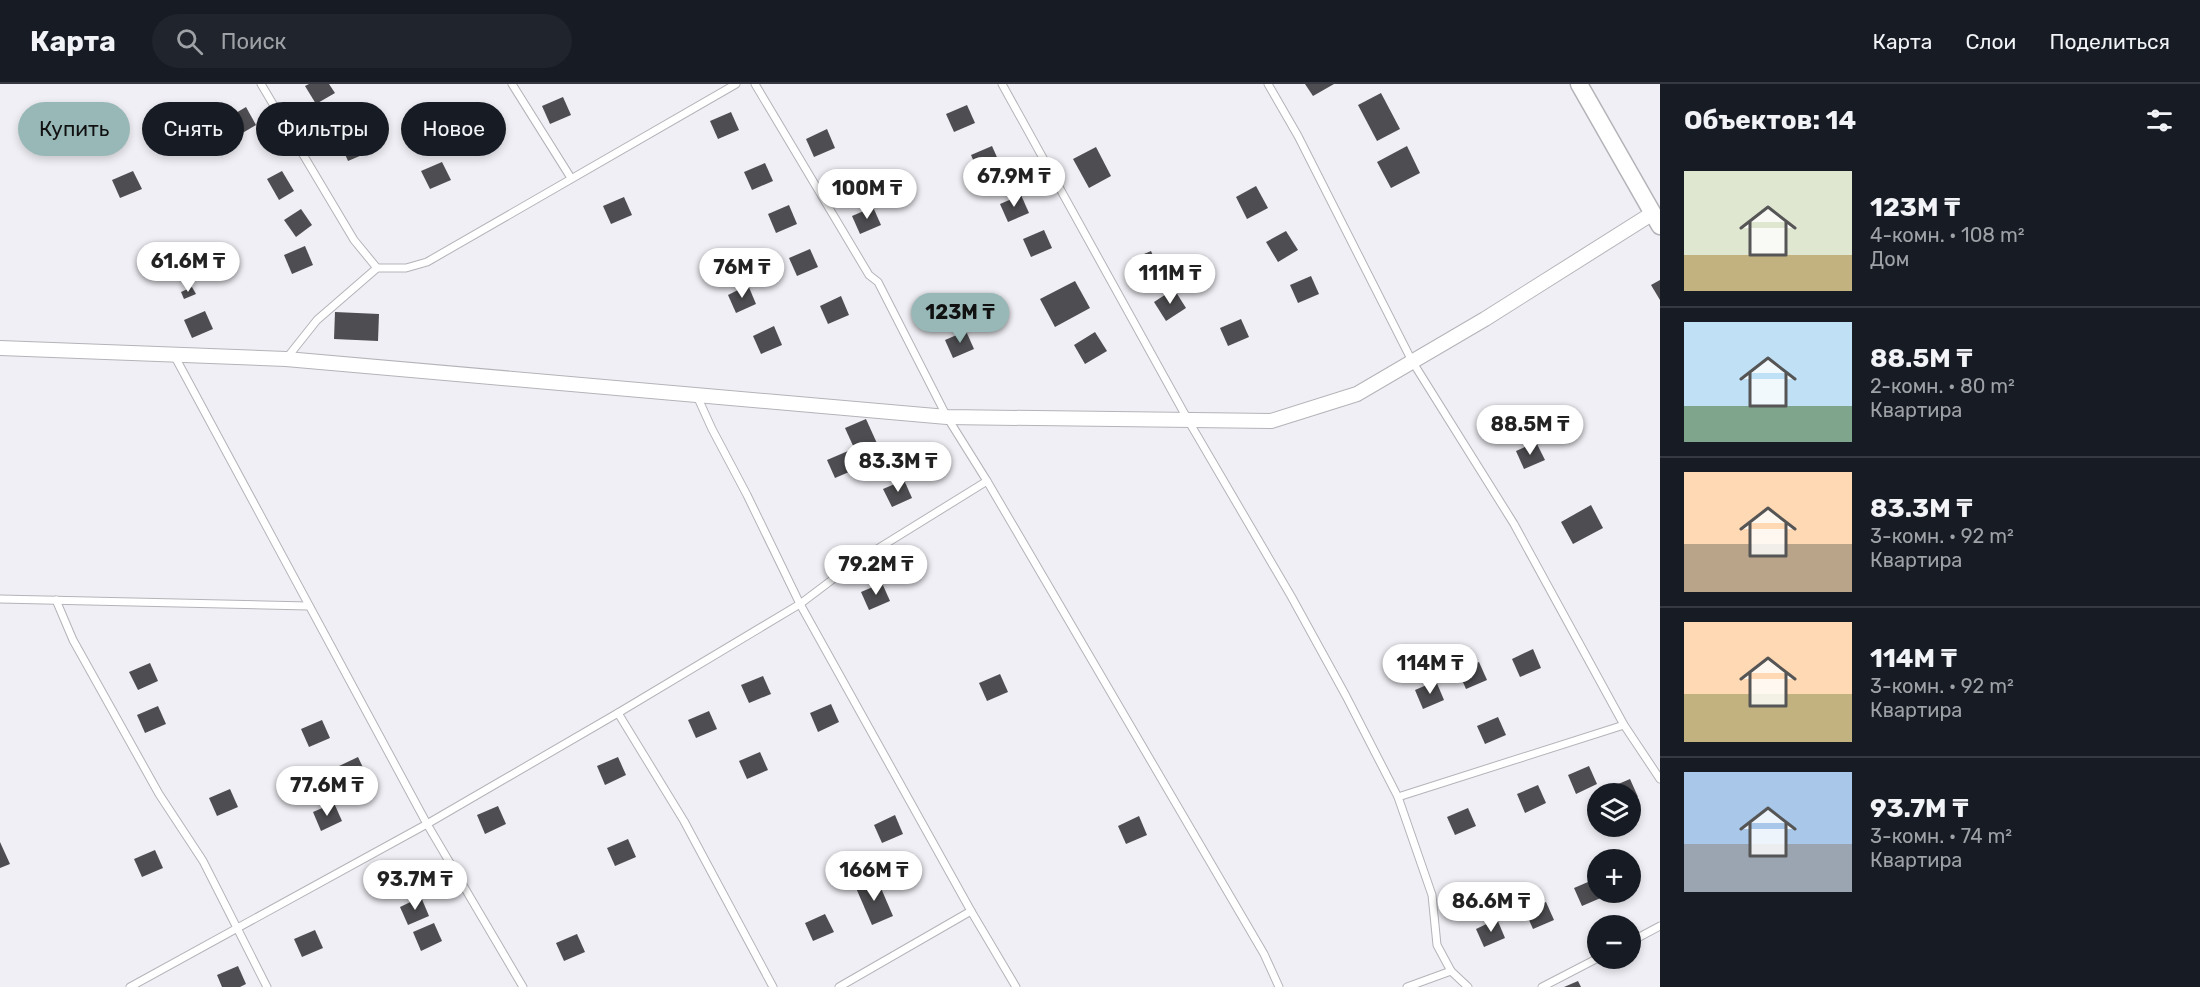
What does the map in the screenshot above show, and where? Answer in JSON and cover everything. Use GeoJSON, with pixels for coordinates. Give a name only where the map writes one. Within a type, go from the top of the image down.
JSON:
{"type":"FeatureCollection","features":[{"type":"Feature","properties":{"kind":"street"},"geometry":{"type":"LineString","coordinates":[[0,348],[286,359],[947,417],[1271,421],[1357,394],[1656,220],[1579,84]]}},
{"type":"Feature","properties":{"kind":"lane"},"geometry":{"type":"LineString","coordinates":[[261,84],[354,240],[377,268]]}},
{"type":"Feature","properties":{"kind":"lane"},"geometry":{"type":"LineString","coordinates":[[512,84],[571,178]]}},
{"type":"Feature","properties":{"kind":"lane"},"geometry":{"type":"LineString","coordinates":[[286,359],[317,320],[377,268],[406,268],[427,262],[735,84]]}},
{"type":"Feature","properties":{"kind":"lane"},"geometry":{"type":"LineString","coordinates":[[755,84],[869,275],[878,282],[947,417],[987,481],[1264,954],[1279,987]]}},
{"type":"Feature","properties":{"kind":"lane"},"geometry":{"type":"LineString","coordinates":[[1002,84],[1188,420],[1291,596],[1398,796],[1432,894],[1437,945],[1451,971],[1468,987]]}},
{"type":"Feature","properties":{"kind":"lane"},"geometry":{"type":"LineString","coordinates":[[1268,84],[1298,136],[1412,361],[1514,524],[1624,725],[1660,778]]}},
{"type":"Feature","properties":{"kind":"lane"},"geometry":{"type":"LineString","coordinates":[[174,355],[427,824],[523,987]]}},
{"type":"Feature","properties":{"kind":"lane"},"geometry":{"type":"LineString","coordinates":[[696,394],[800,604],[971,911],[1016,987]]}},
{"type":"Feature","properties":{"kind":"lane"},"geometry":{"type":"LineString","coordinates":[[130,987],[427,824],[618,713],[800,604],[853,564],[987,481]]}},
{"type":"Feature","properties":{"kind":"lane"},"geometry":{"type":"LineString","coordinates":[[0,599],[308,606]]}},
{"type":"Feature","properties":{"kind":"lane"},"geometry":{"type":"LineString","coordinates":[[56,600],[73,640],[159,794],[203,861],[267,987]]}},
{"type":"Feature","properties":{"kind":"lane"},"geometry":{"type":"LineString","coordinates":[[618,713],[684,821],[773,987]]}},
{"type":"Feature","properties":{"kind":"lane"},"geometry":{"type":"LineString","coordinates":[[1398,796],[1624,725]]}},
{"type":"Feature","properties":{"kind":"lane"},"geometry":{"type":"LineString","coordinates":[[839,987],[971,911]]}},
{"type":"Feature","properties":{"kind":"lane"},"geometry":{"type":"LineString","coordinates":[[1641,936],[1660,926]]}},
{"type":"Feature","properties":{"kind":"lane"},"geometry":{"type":"LineString","coordinates":[[1542,987],[1587,964]]}},
{"type":"Feature","properties":{"kind":"lane"},"geometry":{"type":"LineString","coordinates":[[1407,987],[1451,971]]}},
{"type":"Feature","properties":{"kind":"building"},"geometry":{"type":"Polygon","coordinates":[[[329,84],[335,93],[319,102],[315,102],[305,86],[329,84]]]}},
{"type":"Feature","properties":{"kind":"building"},"geometry":{"type":"Polygon","coordinates":[[[1305,84],[1334,84],[1313,96],[1305,84]]]}},
{"type":"Feature","properties":{"kind":"building"},"geometry":{"type":"Polygon","coordinates":[[[1381,93],[1400,129],[1377,141],[1358,105],[1381,93]]]}},
{"type":"Feature","properties":{"kind":"building"},"geometry":{"type":"Polygon","coordinates":[[[563,97],[571,115],[550,124],[542,106],[563,97]]]}},
{"type":"Feature","properties":{"kind":"building"},"geometry":{"type":"Polygon","coordinates":[[[967,105],[975,123],[954,132],[946,114],[967,105]]]}},
{"type":"Feature","properties":{"kind":"building"},"geometry":{"type":"Polygon","coordinates":[[[246,107],[256,125],[244,132],[244,108],[246,107]]]}},
{"type":"Feature","properties":{"kind":"building"},"geometry":{"type":"Polygon","coordinates":[[[731,112],[739,130],[718,139],[710,121],[731,112]]]}},
{"type":"Feature","properties":{"kind":"building"},"geometry":{"type":"Polygon","coordinates":[[[827,129],[835,148],[814,157],[806,139],[827,129]]]}},
{"type":"Feature","properties":{"kind":"building"},"geometry":{"type":"Polygon","coordinates":[[[992,146],[1000,164],[979,173],[971,155],[992,146]]]}},
{"type":"Feature","properties":{"kind":"building"},"geometry":{"type":"Polygon","coordinates":[[[1407,146],[1420,173],[1391,188],[1377,162],[1407,146]]]}},
{"type":"Feature","properties":{"kind":"building"},"geometry":{"type":"Polygon","coordinates":[[[1096,147],[1111,176],[1089,188],[1073,159],[1096,147]]]}},
{"type":"Feature","properties":{"kind":"building"},"geometry":{"type":"Polygon","coordinates":[[[346,156],[360,156],[348,161],[346,156]]]}},
{"type":"Feature","properties":{"kind":"building"},"geometry":{"type":"Polygon","coordinates":[[[442,162],[451,180],[430,189],[421,171],[442,162]]]}},
{"type":"Feature","properties":{"kind":"building"},"geometry":{"type":"Polygon","coordinates":[[[765,163],[773,181],[752,190],[744,172],[765,163]]]}},
{"type":"Feature","properties":{"kind":"building"},"geometry":{"type":"Polygon","coordinates":[[[133,171],[142,189],[120,198],[112,180],[133,171]]]}},
{"type":"Feature","properties":{"kind":"building"},"geometry":{"type":"Polygon","coordinates":[[[282,171],[294,191],[279,200],[267,179],[282,171]]]}},
{"type":"Feature","properties":{"kind":"building"},"geometry":{"type":"Polygon","coordinates":[[[1256,186],[1268,208],[1247,219],[1236,197],[1256,186]]]}},
{"type":"Feature","properties":{"kind":"building"},"geometry":{"type":"Polygon","coordinates":[[[1021,195],[1029,213],[1008,222],[1000,204],[1021,195]]]}},
{"type":"Feature","properties":{"kind":"building"},"geometry":{"type":"Polygon","coordinates":[[[624,197],[632,215],[611,224],[603,206],[624,197]]]}},
{"type":"Feature","properties":{"kind":"building"},"geometry":{"type":"Polygon","coordinates":[[[789,205],[797,224],[776,233],[768,214],[789,205]]]}},
{"type":"Feature","properties":{"kind":"building"},"geometry":{"type":"Polygon","coordinates":[[[873,207],[881,225],[860,234],[852,216],[873,207]]]}},
{"type":"Feature","properties":{"kind":"building"},"geometry":{"type":"Polygon","coordinates":[[[301,209],[312,225],[296,237],[284,220],[301,209]]]}},
{"type":"Feature","properties":{"kind":"building"},"geometry":{"type":"Polygon","coordinates":[[[1044,230],[1052,248],[1031,257],[1023,239],[1044,230]]]}},
{"type":"Feature","properties":{"kind":"building"},"geometry":{"type":"Polygon","coordinates":[[[1286,231],[1298,250],[1278,262],[1266,242],[1286,231]]]}},
{"type":"Feature","properties":{"kind":"building"},"geometry":{"type":"Polygon","coordinates":[[[305,246],[313,265],[292,274],[284,255],[305,246]]]}},
{"type":"Feature","properties":{"kind":"building"},"geometry":{"type":"Polygon","coordinates":[[[810,249],[818,267],[797,276],[789,258],[810,249]]]}},
{"type":"Feature","properties":{"kind":"building"},"geometry":{"type":"Polygon","coordinates":[[[1151,251],[1159,269],[1138,278],[1130,260],[1151,251]]]}},
{"type":"Feature","properties":{"kind":"building"},"geometry":{"type":"Polygon","coordinates":[[[1311,276],[1319,294],[1298,303],[1290,285],[1311,276]]]}},
{"type":"Feature","properties":{"kind":"building"},"geometry":{"type":"Polygon","coordinates":[[[1660,280],[1660,300],[1651,285],[1660,280]]]}},
{"type":"Feature","properties":{"kind":"building"},"geometry":{"type":"Polygon","coordinates":[[[1075,281],[1090,308],[1055,327],[1040,299],[1075,281]]]}},
{"type":"Feature","properties":{"kind":"building"},"geometry":{"type":"Polygon","coordinates":[[[748,285],[756,304],[736,313],[728,295],[748,285]]]}},
{"type":"Feature","properties":{"kind":"building"},"geometry":{"type":"Polygon","coordinates":[[[192,287],[196,294],[184,299],[181,292],[192,287]]]}},
{"type":"Feature","properties":{"kind":"building"},"geometry":{"type":"Polygon","coordinates":[[[1174,289],[1186,308],[1166,321],[1154,302],[1174,289]]]}},
{"type":"Feature","properties":{"kind":"building"},"geometry":{"type":"Polygon","coordinates":[[[841,296],[849,315],[828,324],[820,306],[841,296]]]}},
{"type":"Feature","properties":{"kind":"building"},"geometry":{"type":"Polygon","coordinates":[[[976,298],[984,316],[963,325],[955,307],[976,298]]]}},
{"type":"Feature","properties":{"kind":"building"},"geometry":{"type":"Polygon","coordinates":[[[205,311],[213,329],[192,338],[184,320],[205,311]]]}},
{"type":"Feature","properties":{"kind":"building"},"geometry":{"type":"Polygon","coordinates":[[[335,312],[379,314],[378,341],[334,339],[335,312]]]}},
{"type":"Feature","properties":{"kind":"building"},"geometry":{"type":"Polygon","coordinates":[[[1241,319],[1249,337],[1228,346],[1220,328],[1241,319]]]}},
{"type":"Feature","properties":{"kind":"building"},"geometry":{"type":"Polygon","coordinates":[[[774,326],[782,345],[761,354],[753,336],[774,326]]]}},
{"type":"Feature","properties":{"kind":"building"},"geometry":{"type":"Polygon","coordinates":[[[966,331],[974,349],[953,358],[945,340],[966,331]]]}},
{"type":"Feature","properties":{"kind":"building"},"geometry":{"type":"Polygon","coordinates":[[[1095,332],[1107,351],[1085,364],[1074,345],[1095,332]]]}},
{"type":"Feature","properties":{"kind":"building"},"geometry":{"type":"Polygon","coordinates":[[[866,419],[880,450],[859,459],[845,428],[866,419]]]}},
{"type":"Feature","properties":{"kind":"building"},"geometry":{"type":"Polygon","coordinates":[[[1536,442],[1545,460],[1524,469],[1516,451],[1536,442]]]}},
{"type":"Feature","properties":{"kind":"building"},"geometry":{"type":"Polygon","coordinates":[[[848,451],[856,469],[835,478],[827,460],[848,451]]]}},
{"type":"Feature","properties":{"kind":"building"},"geometry":{"type":"Polygon","coordinates":[[[904,480],[912,498],[892,507],[883,489],[904,480]]]}},
{"type":"Feature","properties":{"kind":"building"},"geometry":{"type":"Polygon","coordinates":[[[1591,505],[1603,528],[1573,544],[1561,522],[1591,505]]]}},
{"type":"Feature","properties":{"kind":"building"},"geometry":{"type":"Polygon","coordinates":[[[882,583],[890,601],[869,610],[861,592],[882,583]]]}},
{"type":"Feature","properties":{"kind":"building"},"geometry":{"type":"Polygon","coordinates":[[[1533,649],[1541,668],[1520,677],[1512,659],[1533,649]]]}},
{"type":"Feature","properties":{"kind":"building"},"geometry":{"type":"Polygon","coordinates":[[[1479,662],[1487,680],[1466,689],[1458,671],[1479,662]]]}},
{"type":"Feature","properties":{"kind":"building"},"geometry":{"type":"Polygon","coordinates":[[[150,663],[158,681],[138,690],[129,672],[150,663]]]}},
{"type":"Feature","properties":{"kind":"building"},"geometry":{"type":"Polygon","coordinates":[[[1000,674],[1008,692],[987,701],[979,683],[1000,674]]]}},
{"type":"Feature","properties":{"kind":"building"},"geometry":{"type":"Polygon","coordinates":[[[763,676],[771,694],[749,703],[741,685],[763,676]]]}},
{"type":"Feature","properties":{"kind":"building"},"geometry":{"type":"Polygon","coordinates":[[[1436,681],[1444,700],[1423,709],[1415,690],[1436,681]]]}},
{"type":"Feature","properties":{"kind":"building"},"geometry":{"type":"Polygon","coordinates":[[[831,704],[839,722],[818,732],[810,713],[831,704]]]}},
{"type":"Feature","properties":{"kind":"building"},"geometry":{"type":"Polygon","coordinates":[[[158,706],[166,724],[145,733],[137,715],[158,706]]]}},
{"type":"Feature","properties":{"kind":"building"},"geometry":{"type":"Polygon","coordinates":[[[709,711],[717,729],[696,738],[688,720],[709,711]]]}},
{"type":"Feature","properties":{"kind":"building"},"geometry":{"type":"Polygon","coordinates":[[[1498,717],[1506,735],[1485,744],[1477,726],[1498,717]]]}},
{"type":"Feature","properties":{"kind":"building"},"geometry":{"type":"Polygon","coordinates":[[[322,720],[330,738],[309,747],[301,729],[322,720]]]}},
{"type":"Feature","properties":{"kind":"building"},"geometry":{"type":"Polygon","coordinates":[[[760,752],[768,770],[747,779],[739,761],[760,752]]]}},
{"type":"Feature","properties":{"kind":"building"},"geometry":{"type":"Polygon","coordinates":[[[358,757],[367,776],[346,785],[337,767],[358,757]]]}},
{"type":"Feature","properties":{"kind":"building"},"geometry":{"type":"Polygon","coordinates":[[[618,757],[626,775],[605,785],[597,766],[618,757]]]}},
{"type":"Feature","properties":{"kind":"building"},"geometry":{"type":"Polygon","coordinates":[[[1589,766],[1597,783],[1587,783],[1587,789],[1576,794],[1568,775],[1589,766]]]}},
{"type":"Feature","properties":{"kind":"building"},"geometry":{"type":"Polygon","coordinates":[[[1538,785],[1546,803],[1525,813],[1517,794],[1538,785]]]}},
{"type":"Feature","properties":{"kind":"building"},"geometry":{"type":"Polygon","coordinates":[[[230,789],[238,807],[217,816],[209,798],[230,789]]]}},
{"type":"Feature","properties":{"kind":"building"},"geometry":{"type":"Polygon","coordinates":[[[334,803],[342,821],[321,831],[313,812],[334,803]]]}},
{"type":"Feature","properties":{"kind":"building"},"geometry":{"type":"Polygon","coordinates":[[[498,806],[506,824],[485,834],[477,815],[498,806]]]}},
{"type":"Feature","properties":{"kind":"building"},"geometry":{"type":"Polygon","coordinates":[[[1468,808],[1476,826],[1455,835],[1447,817],[1468,808]]]}},
{"type":"Feature","properties":{"kind":"building"},"geometry":{"type":"Polygon","coordinates":[[[895,815],[903,834],[882,843],[874,825],[895,815]]]}},
{"type":"Feature","properties":{"kind":"building"},"geometry":{"type":"Polygon","coordinates":[[[1139,816],[1147,835],[1126,844],[1118,826],[1139,816]]]}},
{"type":"Feature","properties":{"kind":"building"},"geometry":{"type":"Polygon","coordinates":[[[628,839],[636,857],[615,866],[607,848],[628,839]]]}},
{"type":"Feature","properties":{"kind":"building"},"geometry":{"type":"Polygon","coordinates":[[[0,842],[10,864],[0,868],[0,842]]]}},
{"type":"Feature","properties":{"kind":"building"},"geometry":{"type":"Polygon","coordinates":[[[155,850],[163,868],[142,877],[134,859],[155,850]]]}},
{"type":"Feature","properties":{"kind":"building"},"geometry":{"type":"Polygon","coordinates":[[[877,879],[893,916],[872,925],[856,888],[877,879]]]}},
{"type":"Feature","properties":{"kind":"building"},"geometry":{"type":"Polygon","coordinates":[[[1587,882],[1587,903],[1589,903],[1582,906],[1574,888],[1587,882]]]}},
{"type":"Feature","properties":{"kind":"building"},"geometry":{"type":"Polygon","coordinates":[[[421,897],[429,916],[408,925],[400,907],[421,897]]]}},
{"type":"Feature","properties":{"kind":"building"},"geometry":{"type":"Polygon","coordinates":[[[1546,902],[1554,920],[1533,929],[1525,911],[1546,902]]]}},
{"type":"Feature","properties":{"kind":"building"},"geometry":{"type":"Polygon","coordinates":[[[825,914],[834,932],[813,941],[805,923],[825,914]]]}},
{"type":"Feature","properties":{"kind":"building"},"geometry":{"type":"Polygon","coordinates":[[[1497,919],[1505,938],[1484,947],[1476,929],[1497,919]]]}},
{"type":"Feature","properties":{"kind":"building"},"geometry":{"type":"Polygon","coordinates":[[[434,923],[442,941],[421,951],[413,932],[434,923]]]}},
{"type":"Feature","properties":{"kind":"building"},"geometry":{"type":"Polygon","coordinates":[[[315,930],[323,948],[302,957],[294,939],[315,930]]]}},
{"type":"Feature","properties":{"kind":"building"},"geometry":{"type":"Polygon","coordinates":[[[577,934],[585,952],[564,961],[556,943],[577,934]]]}},
{"type":"Feature","properties":{"kind":"building"},"geometry":{"type":"Polygon","coordinates":[[[238,966],[246,984],[240,987],[222,987],[217,975],[238,966]]]}},
{"type":"Feature","properties":{"kind":"building"},"geometry":{"type":"Polygon","coordinates":[[[1578,981],[1581,987],[1564,987],[1578,981]]]}}]}
